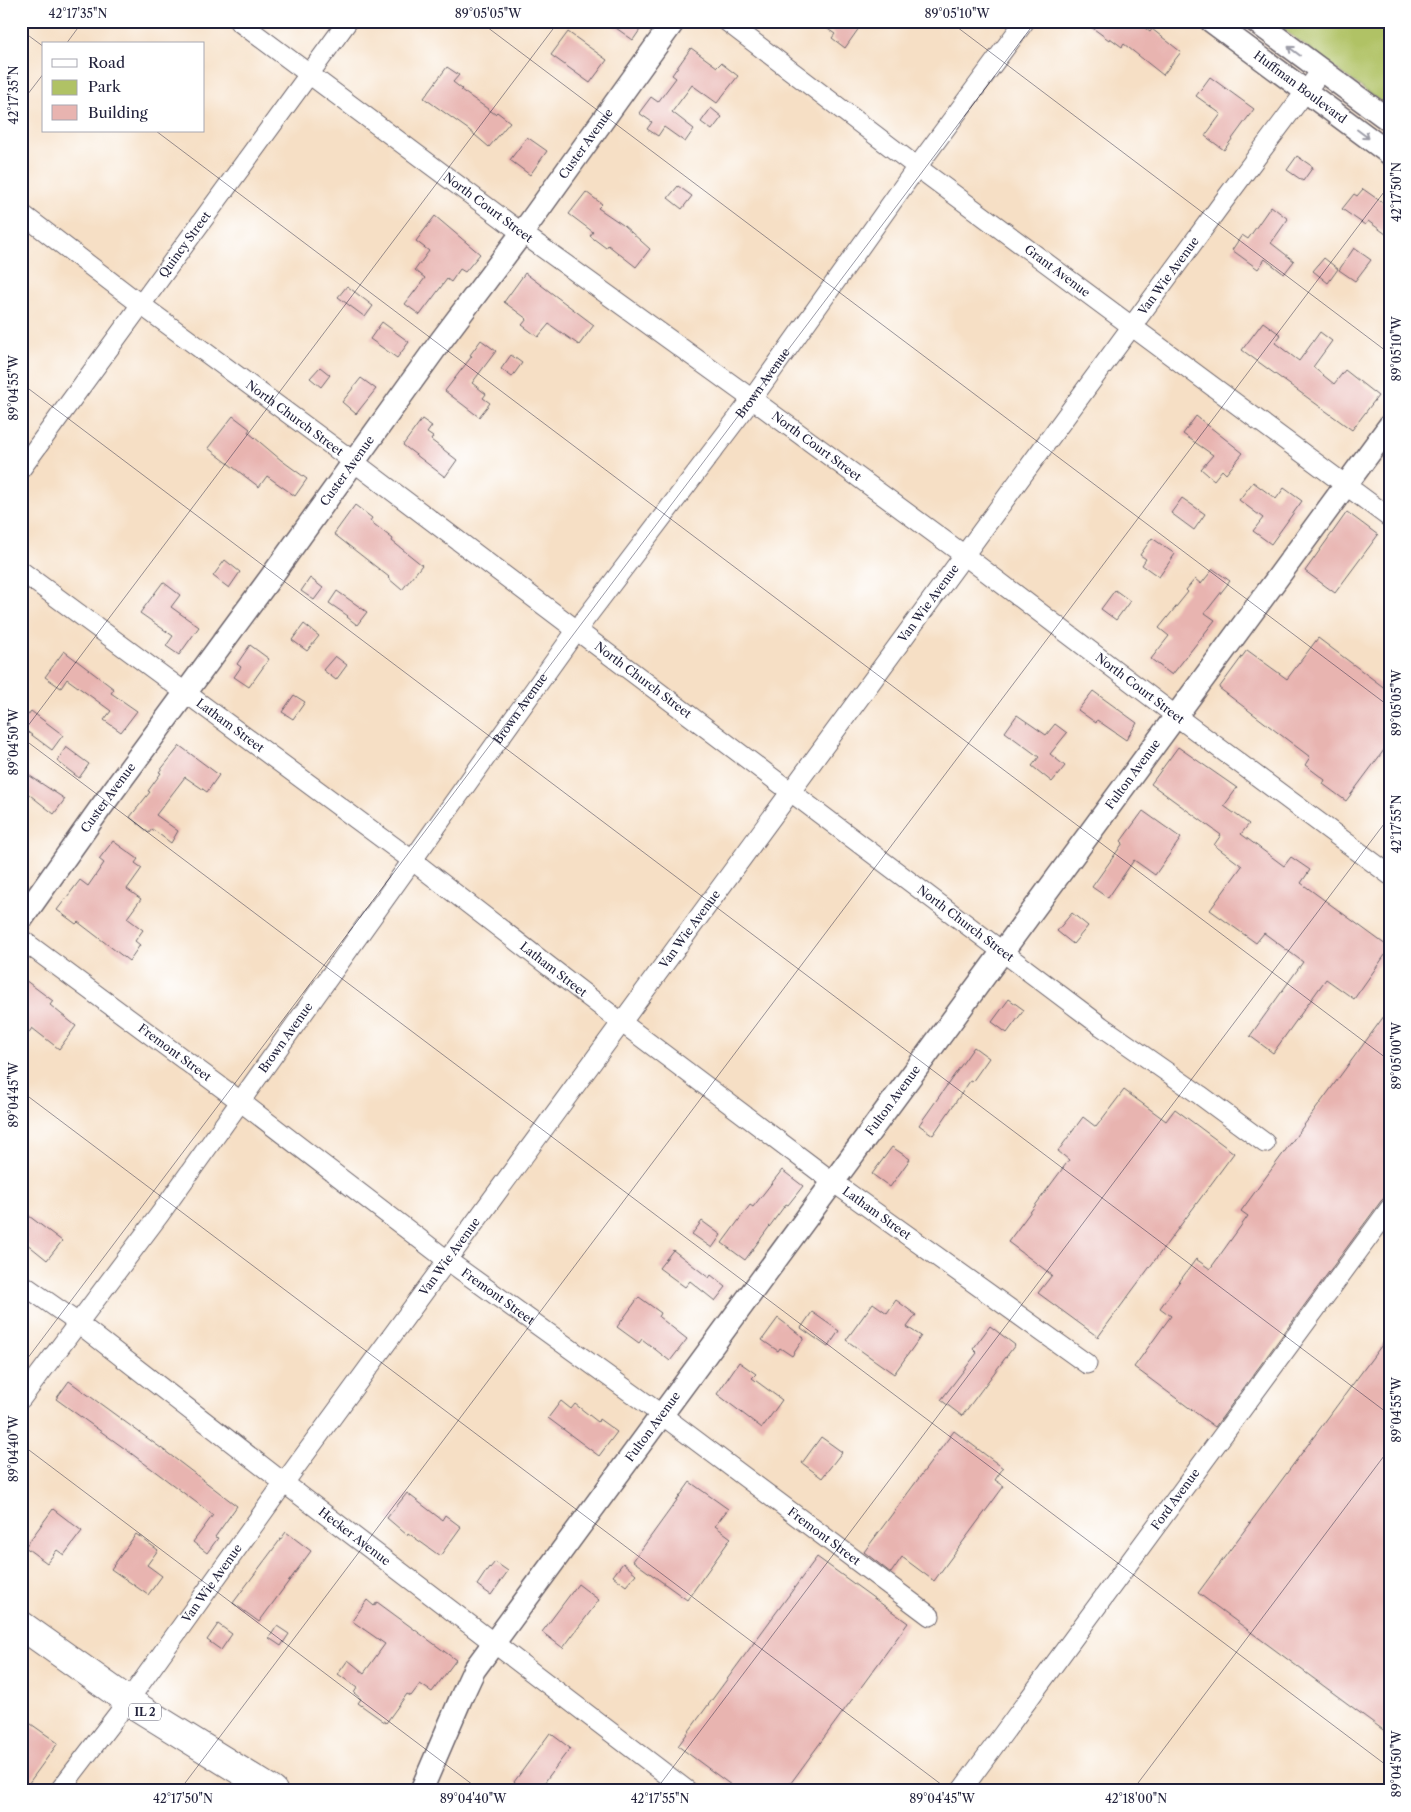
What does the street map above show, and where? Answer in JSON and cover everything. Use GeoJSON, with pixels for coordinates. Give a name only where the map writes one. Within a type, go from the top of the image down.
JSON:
{"type":"FeatureCollection","features":[{"type":"Feature","properties":{"kind":"main road","name":"IL 2"},"geometry":{"type":"LineString","coordinates":[[21,1625],[128,1701],[273,1791]]}},
{"type":"Feature","properties":{"kind":"street","name":"North Court Street"},"geometry":{"type":"LineString","coordinates":[[238,21],[522,233],[964,555],[1390,875]]}},
{"type":"Feature","properties":{"kind":"street","name":"Quincy Street"},"geometry":{"type":"LineString","coordinates":[[21,469],[348,21]]}},
{"type":"Feature","properties":{"kind":"street","name":"Custer Avenue"},"geometry":{"type":"LineString","coordinates":[[21,920],[440,342],[522,233],[674,21]]}},
{"type":"Feature","properties":{"kind":"street","name":"Grant Avenue"},"geometry":{"type":"LineString","coordinates":[[726,21],[917,167],[1390,518]]}},
{"type":"Feature","properties":{"kind":"street","name":"Brown Avenue"},"geometry":{"type":"LineString","coordinates":[[21,1399],[160,1214],[576,630],[752,399],[917,167],[1025,21]]}},
{"type":"Feature","properties":{"kind":"street","name":"Huffman Boulevard"},"geometry":{"type":"LineString","coordinates":[[1211,21],[1390,154]]}},
{"type":"Feature","properties":{"kind":"street"},"geometry":{"type":"LineString","coordinates":[[1255,21],[1390,121]]}},
{"type":"Feature","properties":{"kind":"street","name":"Van Wie Avenue"},"geometry":{"type":"LineString","coordinates":[[59,1791],[128,1701],[284,1483],[621,1022],[1132,326],[1322,71]]}},
{"type":"Feature","properties":{"kind":"street","name":"North Church Street"},"geometry":{"type":"LineString","coordinates":[[21,213],[1101,1026],[1265,1143]]}},
{"type":"Feature","properties":{"kind":"street","name":"Fulton Avenue"},"geometry":{"type":"LineString","coordinates":[[421,1791],[474,1670],[1390,425]]}},
{"type":"Feature","properties":{"kind":"street","name":"Latham Street"},"geometry":{"type":"LineString","coordinates":[[21,571],[413,861],[621,1022],[833,1182],[1088,1364]]}},
{"type":"Feature","properties":{"kind":"street","name":"Fremont Street"},"geometry":{"type":"LineString","coordinates":[[21,939],[240,1101],[447,1260],[662,1416],[930,1616]]}},
{"type":"Feature","properties":{"kind":"street","name":"Ford Avenue"},"geometry":{"type":"LineString","coordinates":[[961,1791],[1390,1208]]}},
{"type":"Feature","properties":{"kind":"street","name":"Hecker Avenue"},"geometry":{"type":"LineString","coordinates":[[21,1283],[78,1323],[284,1483],[688,1791]]}},
{"type":"Feature","properties":{"kind":"green space"},"geometry":{"type":"Polygon","coordinates":[[[1272,21],[1390,21],[1390,109],[1272,21]]]}},
{"type":"Feature","properties":{"kind":"building"},"geometry":{"type":"Polygon","coordinates":[[[606,21],[646,21],[633,40],[606,21]]]}},
{"type":"Feature","properties":{"kind":"building"},"geometry":{"type":"Polygon","coordinates":[[[816,21],[864,21],[845,48],[832,38],[835,34],[816,21]]]}},
{"type":"Feature","properties":{"kind":"building"},"geometry":{"type":"Polygon","coordinates":[[[1083,21],[1136,21],[1150,32],[1152,29],[1181,52],[1163,75],[1124,44],[1122,47],[1110,38],[1109,40],[1083,21]]]}},
{"type":"Feature","properties":{"kind":"building"},"geometry":{"type":"Polygon","coordinates":[[[568,32],[607,60],[590,83],[551,55],[568,32]]]}},
{"type":"Feature","properties":{"kind":"building"},"geometry":{"type":"Polygon","coordinates":[[[691,48],[717,67],[721,63],[738,76],[717,103],[692,85],[672,112],[694,129],[685,142],[664,127],[658,136],[647,129],[652,122],[639,113],[651,97],[658,102],[676,78],[672,75],[691,48]]]}},
{"type":"Feature","properties":{"kind":"building"},"geometry":{"type":"Polygon","coordinates":[[[447,67],[459,75],[453,82],[461,90],[495,114],[497,112],[510,122],[489,147],[469,130],[424,98],[447,67]]]}},
{"type":"Feature","properties":{"kind":"building"},"geometry":{"type":"Polygon","coordinates":[[[1210,77],[1254,109],[1224,150],[1205,136],[1221,114],[1196,96],[1210,77]]]}},
{"type":"Feature","properties":{"kind":"building"},"geometry":{"type":"Polygon","coordinates":[[[711,108],[722,117],[712,130],[701,122],[711,108]]]}},
{"type":"Feature","properties":{"kind":"building"},"geometry":{"type":"Polygon","coordinates":[[[527,137],[547,151],[530,175],[510,160],[527,137]]]}},
{"type":"Feature","properties":{"kind":"building"},"geometry":{"type":"Polygon","coordinates":[[[1297,156],[1313,167],[1303,181],[1287,170],[1297,156]]]}},
{"type":"Feature","properties":{"kind":"building"},"geometry":{"type":"Polygon","coordinates":[[[678,186],[692,196],[682,209],[668,198],[678,186]]]}},
{"type":"Feature","properties":{"kind":"building"},"geometry":{"type":"Polygon","coordinates":[[[1363,189],[1390,208],[1390,237],[1368,221],[1365,225],[1342,209],[1354,194],[1357,196],[1363,189]]]}},
{"type":"Feature","properties":{"kind":"building"},"geometry":{"type":"Polygon","coordinates":[[[586,192],[602,204],[598,208],[623,225],[650,249],[636,267],[608,245],[606,248],[590,236],[593,232],[569,214],[586,192]]]}},
{"type":"Feature","properties":{"kind":"building"},"geometry":{"type":"Polygon","coordinates":[[[1271,206],[1288,219],[1271,243],[1294,261],[1284,274],[1265,259],[1258,269],[1232,250],[1242,235],[1248,239],[1271,206]]]}},
{"type":"Feature","properties":{"kind":"building"},"geometry":{"type":"Polygon","coordinates":[[[435,216],[480,254],[465,272],[460,269],[451,282],[447,279],[420,315],[405,304],[425,278],[415,270],[429,251],[416,241],[435,216]]]}},
{"type":"Feature","properties":{"kind":"building"},"geometry":{"type":"Polygon","coordinates":[[[1354,248],[1371,260],[1355,281],[1339,270],[1354,248]]]}},
{"type":"Feature","properties":{"kind":"building"},"geometry":{"type":"Polygon","coordinates":[[[1324,258],[1338,269],[1328,283],[1313,271],[1324,258]]]}},
{"type":"Feature","properties":{"kind":"building"},"geometry":{"type":"Polygon","coordinates":[[[525,273],[594,325],[579,345],[549,324],[538,337],[522,325],[527,319],[504,302],[525,273]]]}},
{"type":"Feature","properties":{"kind":"building"},"geometry":{"type":"Polygon","coordinates":[[[347,286],[373,306],[365,317],[338,297],[347,286]]]}},
{"type":"Feature","properties":{"kind":"building"},"geometry":{"type":"Polygon","coordinates":[[[382,322],[409,342],[397,358],[370,339],[382,322]]]}},
{"type":"Feature","properties":{"kind":"building"},"geometry":{"type":"Polygon","coordinates":[[[1263,322],[1281,335],[1275,343],[1299,361],[1320,332],[1332,341],[1313,367],[1334,384],[1345,370],[1378,396],[1352,430],[1242,350],[1263,322]]]}},
{"type":"Feature","properties":{"kind":"building"},"geometry":{"type":"Polygon","coordinates":[[[481,340],[496,351],[472,383],[486,394],[483,398],[490,403],[479,417],[445,391],[472,356],[470,355],[481,340]]]}},
{"type":"Feature","properties":{"kind":"building"},"geometry":{"type":"Polygon","coordinates":[[[511,355],[522,363],[512,377],[501,369],[511,355]]]}},
{"type":"Feature","properties":{"kind":"building"},"geometry":{"type":"Polygon","coordinates":[[[320,367],[330,375],[321,387],[310,378],[320,367]]]}},
{"type":"Feature","properties":{"kind":"building"},"geometry":{"type":"Polygon","coordinates":[[[361,378],[376,389],[356,414],[342,402],[361,378]]]}},
{"type":"Feature","properties":{"kind":"building"},"geometry":{"type":"Polygon","coordinates":[[[233,416],[250,429],[248,432],[307,479],[295,496],[267,476],[259,487],[208,448],[233,416]]]}},
{"type":"Feature","properties":{"kind":"building"},"geometry":{"type":"Polygon","coordinates":[[[1196,416],[1243,453],[1226,474],[1222,470],[1214,480],[1201,469],[1213,455],[1183,434],[1196,416]]]}},
{"type":"Feature","properties":{"kind":"building"},"geometry":{"type":"Polygon","coordinates":[[[422,419],[432,426],[427,433],[433,437],[431,440],[457,460],[445,477],[403,445],[422,419]]]}},
{"type":"Feature","properties":{"kind":"building"},"geometry":{"type":"Polygon","coordinates":[[[1253,482],[1276,499],[1284,488],[1302,501],[1271,544],[1253,531],[1263,518],[1239,500],[1253,482]]]}},
{"type":"Feature","properties":{"kind":"building"},"geometry":{"type":"Polygon","coordinates":[[[1182,498],[1205,514],[1194,530],[1171,513],[1182,498]]]}},
{"type":"Feature","properties":{"kind":"building"},"geometry":{"type":"Polygon","coordinates":[[[355,505],[372,518],[370,521],[393,539],[392,541],[422,565],[402,590],[389,577],[334,534],[355,505]]]}},
{"type":"Feature","properties":{"kind":"building"},"geometry":{"type":"Polygon","coordinates":[[[1347,512],[1378,535],[1335,593],[1305,571],[1347,512]]]}},
{"type":"Feature","properties":{"kind":"building"},"geometry":{"type":"Polygon","coordinates":[[[1152,538],[1175,554],[1159,577],[1142,565],[1146,559],[1140,555],[1152,538]]]}},
{"type":"Feature","properties":{"kind":"building"},"geometry":{"type":"Polygon","coordinates":[[[225,560],[240,572],[229,588],[213,576],[225,560]]]}},
{"type":"Feature","properties":{"kind":"building"},"geometry":{"type":"Polygon","coordinates":[[[1213,569],[1230,581],[1205,613],[1215,620],[1172,675],[1151,659],[1169,636],[1159,628],[1188,592],[1186,590],[1195,579],[1201,584],[1213,569]]]}},
{"type":"Feature","properties":{"kind":"building"},"geometry":{"type":"Polygon","coordinates":[[[310,578],[323,588],[314,600],[301,591],[310,578]]]}},
{"type":"Feature","properties":{"kind":"building"},"geometry":{"type":"Polygon","coordinates":[[[163,582],[180,595],[171,607],[199,627],[179,655],[166,646],[173,636],[140,613],[163,582]]]}},
{"type":"Feature","properties":{"kind":"building"},"geometry":{"type":"Polygon","coordinates":[[[1115,590],[1130,601],[1116,620],[1101,609],[1115,590]]]}},
{"type":"Feature","properties":{"kind":"building"},"geometry":{"type":"Polygon","coordinates":[[[337,591],[367,612],[357,625],[348,616],[329,603],[337,591]]]}},
{"type":"Feature","properties":{"kind":"building"},"geometry":{"type":"Polygon","coordinates":[[[304,624],[319,636],[307,651],[292,640],[304,624]]]}},
{"type":"Feature","properties":{"kind":"building"},"geometry":{"type":"Polygon","coordinates":[[[1318,638],[1390,692],[1390,742],[1346,801],[1323,784],[1325,780],[1305,765],[1310,757],[1219,688],[1247,650],[1287,679],[1318,638]]]}},
{"type":"Feature","properties":{"kind":"building"},"geometry":{"type":"Polygon","coordinates":[[[250,645],[269,659],[249,687],[234,677],[241,667],[237,664],[250,645]]]}},
{"type":"Feature","properties":{"kind":"building"},"geometry":{"type":"Polygon","coordinates":[[[64,651],[114,689],[111,693],[137,711],[121,732],[104,720],[111,711],[67,679],[61,688],[45,677],[64,651]]]}},
{"type":"Feature","properties":{"kind":"building"},"geometry":{"type":"Polygon","coordinates":[[[335,656],[347,665],[336,680],[323,670],[335,656]]]}},
{"type":"Feature","properties":{"kind":"building"},"geometry":{"type":"Polygon","coordinates":[[[1093,691],[1137,723],[1126,740],[1097,720],[1096,723],[1078,710],[1093,691]]]}},
{"type":"Feature","properties":{"kind":"building"},"geometry":{"type":"Polygon","coordinates":[[[294,695],[305,702],[293,719],[282,712],[294,695]]]}},
{"type":"Feature","properties":{"kind":"building"},"geometry":{"type":"Polygon","coordinates":[[[31,711],[63,735],[52,750],[21,727],[21,724],[31,711]]]}},
{"type":"Feature","properties":{"kind":"building"},"geometry":{"type":"Polygon","coordinates":[[[1017,715],[1046,735],[1055,724],[1067,733],[1050,754],[1065,766],[1052,782],[1032,766],[1039,757],[1005,732],[1017,715]]]}},
{"type":"Feature","properties":{"kind":"building"},"geometry":{"type":"Polygon","coordinates":[[[180,746],[219,775],[207,792],[185,777],[156,815],[178,831],[171,843],[152,829],[149,833],[130,817],[150,792],[148,791],[161,773],[159,772],[180,746]]]}},
{"type":"Feature","properties":{"kind":"building"},"geometry":{"type":"Polygon","coordinates":[[[66,747],[89,764],[79,778],[57,761],[66,747]]]}},
{"type":"Feature","properties":{"kind":"building"},"geometry":{"type":"Polygon","coordinates":[[[1178,747],[1237,788],[1224,806],[1249,824],[1241,834],[1284,866],[1291,857],[1310,870],[1301,883],[1390,948],[1354,999],[1326,979],[1273,1053],[1250,1036],[1303,962],[1264,933],[1256,943],[1210,910],[1242,866],[1214,845],[1221,835],[1151,784],[1178,747]]]}},
{"type":"Feature","properties":{"kind":"building"},"geometry":{"type":"Polygon","coordinates":[[[21,770],[65,799],[54,814],[21,788],[21,770]]]}},
{"type":"Feature","properties":{"kind":"building"},"geometry":{"type":"Polygon","coordinates":[[[1143,811],[1181,838],[1155,875],[1134,860],[1108,898],[1092,887],[1123,843],[1121,841],[1143,811]]]}},
{"type":"Feature","properties":{"kind":"building"},"geometry":{"type":"Polygon","coordinates":[[[113,841],[138,859],[135,863],[142,868],[127,889],[141,899],[127,918],[143,930],[135,941],[140,945],[129,961],[78,922],[76,924],[57,910],[80,880],[88,886],[104,863],[99,859],[113,841]]]}},
{"type":"Feature","properties":{"kind":"building"},"geometry":{"type":"Polygon","coordinates":[[[1072,913],[1088,926],[1073,944],[1057,931],[1072,913]]]}},
{"type":"Feature","properties":{"kind":"building"},"geometry":{"type":"Polygon","coordinates":[[[21,977],[53,1001],[50,1005],[76,1026],[59,1049],[32,1028],[21,1044],[21,977]]]}},
{"type":"Feature","properties":{"kind":"building"},"geometry":{"type":"Polygon","coordinates":[[[1009,999],[1024,1010],[1007,1033],[992,1022],[1009,999]]]}},
{"type":"Feature","properties":{"kind":"building"},"geometry":{"type":"Polygon","coordinates":[[[1390,1008],[1390,1192],[1381,1201],[1215,1427],[1134,1367],[1171,1316],[1160,1308],[1196,1259],[1210,1269],[1248,1216],[1241,1211],[1390,1008]]]}},
{"type":"Feature","properties":{"kind":"building"},"geometry":{"type":"Polygon","coordinates":[[[974,1047],[989,1058],[972,1082],[970,1081],[933,1135],[919,1125],[974,1047]]]}},
{"type":"Feature","properties":{"kind":"building"},"geometry":{"type":"Polygon","coordinates":[[[1124,1090],[1166,1121],[1175,1109],[1234,1153],[1098,1337],[1038,1293],[1052,1275],[1008,1242],[1069,1160],[1058,1151],[1083,1117],[1096,1127],[1124,1090]]]}},
{"type":"Feature","properties":{"kind":"building"},"geometry":{"type":"Polygon","coordinates":[[[892,1147],[910,1159],[890,1187],[872,1174],[892,1147]]]}},
{"type":"Feature","properties":{"kind":"building"},"geometry":{"type":"Polygon","coordinates":[[[782,1170],[803,1186],[788,1205],[786,1204],[745,1260],[722,1243],[750,1205],[753,1207],[782,1170]]]}},
{"type":"Feature","properties":{"kind":"building"},"geometry":{"type":"Polygon","coordinates":[[[21,1210],[62,1241],[47,1260],[21,1239],[21,1210]]]}},
{"type":"Feature","properties":{"kind":"building"},"geometry":{"type":"Polygon","coordinates":[[[702,1221],[721,1235],[712,1248],[692,1234],[702,1221]]]}},
{"type":"Feature","properties":{"kind":"building"},"geometry":{"type":"Polygon","coordinates":[[[673,1250],[709,1278],[711,1275],[726,1287],[715,1301],[690,1281],[685,1287],[659,1268],[673,1250]]]}},
{"type":"Feature","properties":{"kind":"building"},"geometry":{"type":"Polygon","coordinates":[[[639,1297],[661,1313],[659,1317],[687,1339],[670,1361],[642,1339],[639,1343],[617,1327],[639,1297]]]}},
{"type":"Feature","properties":{"kind":"building"},"geometry":{"type":"Polygon","coordinates":[[[896,1300],[916,1315],[907,1327],[921,1336],[894,1374],[846,1340],[873,1303],[887,1313],[896,1300]]]}},
{"type":"Feature","properties":{"kind":"building"},"geometry":{"type":"Polygon","coordinates":[[[812,1312],[839,1331],[828,1347],[801,1328],[812,1312]]]}},
{"type":"Feature","properties":{"kind":"building"},"geometry":{"type":"Polygon","coordinates":[[[778,1318],[804,1338],[792,1356],[780,1348],[778,1351],[762,1340],[778,1318]]]}},
{"type":"Feature","properties":{"kind":"building"},"geometry":{"type":"Polygon","coordinates":[[[990,1326],[1015,1345],[962,1416],[941,1400],[977,1353],[973,1349],[990,1326]]]}},
{"type":"Feature","properties":{"kind":"building"},"geometry":{"type":"Polygon","coordinates":[[[1390,1334],[1390,1735],[1198,1593],[1390,1334]]]}},
{"type":"Feature","properties":{"kind":"building"},"geometry":{"type":"Polygon","coordinates":[[[739,1362],[756,1374],[752,1378],[782,1400],[762,1428],[717,1394],[739,1362]]]}},
{"type":"Feature","properties":{"kind":"building"},"geometry":{"type":"Polygon","coordinates":[[[69,1381],[237,1506],[215,1537],[218,1538],[207,1553],[193,1542],[213,1515],[56,1399],[69,1381]]]}},
{"type":"Feature","properties":{"kind":"building"},"geometry":{"type":"Polygon","coordinates":[[[561,1401],[571,1409],[575,1404],[598,1422],[599,1419],[617,1432],[599,1456],[548,1418],[561,1401]]]}},
{"type":"Feature","properties":{"kind":"building"},"geometry":{"type":"Polygon","coordinates":[[[954,1431],[1003,1468],[995,1480],[1004,1486],[934,1581],[902,1557],[891,1573],[864,1552],[954,1431]]]}},
{"type":"Feature","properties":{"kind":"building"},"geometry":{"type":"Polygon","coordinates":[[[821,1437],[842,1452],[822,1478],[802,1463],[821,1437]]]}},
{"type":"Feature","properties":{"kind":"building"},"geometry":{"type":"Polygon","coordinates":[[[690,1482],[728,1509],[715,1526],[731,1538],[687,1600],[633,1561],[690,1482]]]}},
{"type":"Feature","properties":{"kind":"building"},"geometry":{"type":"Polygon","coordinates":[[[407,1493],[442,1520],[445,1515],[461,1527],[440,1556],[408,1533],[407,1535],[387,1518],[407,1493]]]}},
{"type":"Feature","properties":{"kind":"building"},"geometry":{"type":"Polygon","coordinates":[[[53,1509],[82,1531],[64,1555],[57,1550],[47,1563],[25,1547],[53,1509]]]}},
{"type":"Feature","properties":{"kind":"building"},"geometry":{"type":"Polygon","coordinates":[[[286,1532],[311,1551],[259,1622],[233,1603],[286,1532]]]}},
{"type":"Feature","properties":{"kind":"building"},"geometry":{"type":"Polygon","coordinates":[[[136,1534],[158,1550],[147,1565],[162,1576],[148,1595],[111,1569],[136,1534]]]}},
{"type":"Feature","properties":{"kind":"building"},"geometry":{"type":"Polygon","coordinates":[[[817,1557],[908,1623],[785,1791],[739,1791],[678,1746],[817,1557]]]}},
{"type":"Feature","properties":{"kind":"building"},"geometry":{"type":"Polygon","coordinates":[[[495,1562],[508,1571],[491,1595],[477,1585],[489,1567],[495,1562]]]}},
{"type":"Feature","properties":{"kind":"building"},"geometry":{"type":"Polygon","coordinates":[[[623,1563],[636,1574],[626,1586],[613,1576],[623,1563]]]}},
{"type":"Feature","properties":{"kind":"building"},"geometry":{"type":"Polygon","coordinates":[[[578,1584],[599,1600],[563,1648],[542,1632],[578,1584]]]}},
{"type":"Feature","properties":{"kind":"building"},"geometry":{"type":"Polygon","coordinates":[[[367,1600],[374,1606],[377,1602],[456,1660],[432,1692],[420,1684],[411,1696],[407,1694],[386,1723],[358,1703],[361,1699],[354,1693],[357,1688],[338,1674],[348,1660],[364,1673],[385,1644],[352,1621],[367,1600]]]}},
{"type":"Feature","properties":{"kind":"building"},"geometry":{"type":"Polygon","coordinates":[[[218,1624],[232,1634],[221,1650],[207,1640],[218,1624]]]}},
{"type":"Feature","properties":{"kind":"building"},"geometry":{"type":"Polygon","coordinates":[[[277,1626],[289,1634],[281,1646],[269,1638],[277,1626]]]}},
{"type":"Feature","properties":{"kind":"building"},"geometry":{"type":"Polygon","coordinates":[[[21,1717],[58,1743],[23,1791],[21,1791],[21,1717]]]}},
{"type":"Feature","properties":{"kind":"building"},"geometry":{"type":"Polygon","coordinates":[[[550,1733],[570,1748],[538,1791],[526,1791],[514,1782],[550,1733]]]}}]}
